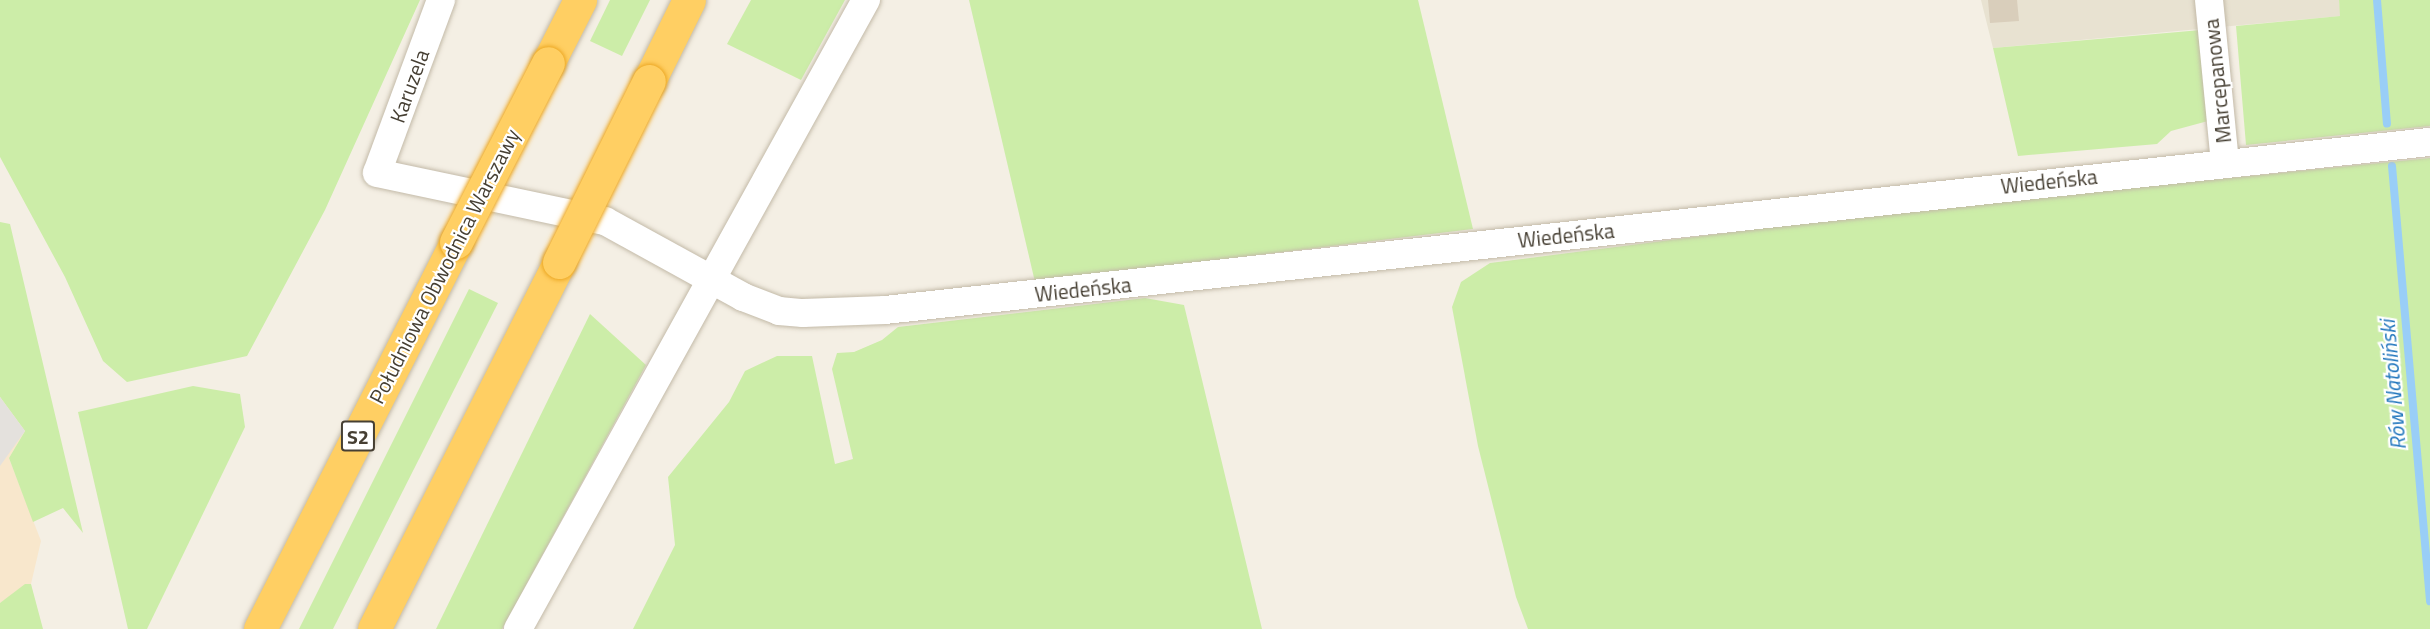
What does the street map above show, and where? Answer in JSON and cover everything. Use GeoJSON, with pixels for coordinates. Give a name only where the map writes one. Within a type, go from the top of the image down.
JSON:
{"type":"FeatureCollection","features":[{"type":"Feature","properties":{"kind":"highway","name":"Południowa Obwodnica Warszawy"},"geometry":{"type":"LineString","coordinates":[[260,629],[580,0]]}},
{"type":"Feature","properties":{"kind":"highway"},"geometry":{"type":"LineString","coordinates":[[374,629],[689,0]]}},
{"type":"Feature","properties":{"kind":"highway"},"geometry":{"type":"LineString","coordinates":[[671,37],[697,0]]}},
{"type":"Feature","properties":{"kind":"street","name":"Karuzela"},"geometry":{"type":"LineString","coordinates":[[377,173],[441,0]]}},
{"type":"Feature","properties":{"kind":"street"},"geometry":{"type":"LineString","coordinates":[[518,629],[708,279],[866,0]]}},
{"type":"Feature","properties":{"kind":"street","name":"Marcepanowa"},"geometry":{"type":"LineString","coordinates":[[2209,0],[2225,162]]}},
{"type":"Feature","properties":{"kind":"street","name":"Wiedeńska"},"geometry":{"type":"LineString","coordinates":[[377,173],[605,221],[708,279],[779,311],[885,310],[2225,162],[2430,142]]}},
{"type":"Feature","properties":{"kind":"shaded area"},"geometry":{"type":"Polygon","coordinates":[[[1981,0],[2339,0],[2341,16],[1993,48],[1981,0]]]}},
{"type":"Feature","properties":{"kind":"shaded area"},"geometry":{"type":"Polygon","coordinates":[[[0,397],[25,431],[9,458],[41,541],[31,584],[0,603],[0,397]]]}},
{"type":"Feature","properties":{"kind":"shaded area"},"geometry":{"type":"Polygon","coordinates":[[[0,397],[25,431],[0,466],[0,397]]]}},
{"type":"Feature","properties":{"kind":"green space"},"geometry":{"type":"Polygon","coordinates":[[[0,0],[420,0],[325,210],[247,356],[127,382],[103,361],[65,277],[0,157],[0,0]]]}},
{"type":"Feature","properties":{"kind":"green space"},"geometry":{"type":"Polygon","coordinates":[[[610,0],[650,0],[622,56],[590,41],[610,0]]]}},
{"type":"Feature","properties":{"kind":"green space"},"geometry":{"type":"Polygon","coordinates":[[[751,0],[845,0],[801,80],[727,44],[751,0]]]}},
{"type":"Feature","properties":{"kind":"green space"},"geometry":{"type":"Polygon","coordinates":[[[969,0],[1418,0],[1473,229],[1035,282],[969,0]]]}},
{"type":"Feature","properties":{"kind":"green space"},"geometry":{"type":"Polygon","coordinates":[[[2339,0],[2430,0],[2430,126],[2246,145],[2236,26],[2340,16],[2339,0]]]}},
{"type":"Feature","properties":{"kind":"green space"},"geometry":{"type":"Polygon","coordinates":[[[2201,30],[2208,121],[2171,131],[2157,144],[2018,156],[1993,48],[2201,30]]]}},
{"type":"Feature","properties":{"kind":"green space"},"geometry":{"type":"Polygon","coordinates":[[[2430,158],[2430,629],[1528,629],[1516,597],[1478,446],[1452,307],[1461,282],[1490,263],[1898,211],[2430,158]]]}},
{"type":"Feature","properties":{"kind":"green space"},"geometry":{"type":"Polygon","coordinates":[[[0,222],[10,224],[83,533],[63,508],[33,522],[9,458],[25,431],[0,397],[0,222]]]}},
{"type":"Feature","properties":{"kind":"green space"},"geometry":{"type":"Polygon","coordinates":[[[469,289],[498,303],[333,629],[299,629],[469,289]]]}},
{"type":"Feature","properties":{"kind":"green space"},"geometry":{"type":"Polygon","coordinates":[[[1145,298],[1184,305],[1262,629],[633,629],[675,545],[668,477],[729,402],[745,371],[777,356],[812,356],[835,464],[853,459],[832,369],[837,353],[854,352],[882,340],[898,327],[1145,298]]]}},
{"type":"Feature","properties":{"kind":"green space"},"geometry":{"type":"Polygon","coordinates":[[[590,314],[646,365],[502,629],[436,629],[590,314]]]}},
{"type":"Feature","properties":{"kind":"green space"},"geometry":{"type":"Polygon","coordinates":[[[193,386],[240,394],[245,427],[147,629],[128,629],[78,412],[193,386]]]}},
{"type":"Feature","properties":{"kind":"green space"},"geometry":{"type":"Polygon","coordinates":[[[25,584],[31,584],[43,629],[0,629],[0,603],[25,584]]]}},
{"type":"Feature","properties":{"kind":"building"},"geometry":{"type":"Polygon","coordinates":[[[1988,0],[2017,0],[2019,21],[1990,23],[1988,0]]]}},
{"type":"Feature","properties":{"kind":"waterway","name":"Rów Natoliński"},"geometry":{"type":"LineString","coordinates":[[2377,0],[2387,124]]}},
{"type":"Feature","properties":{"kind":"waterway","name":"Rów Natoliński"},"geometry":{"type":"LineString","coordinates":[[2392,166],[2430,601]]}}]}
